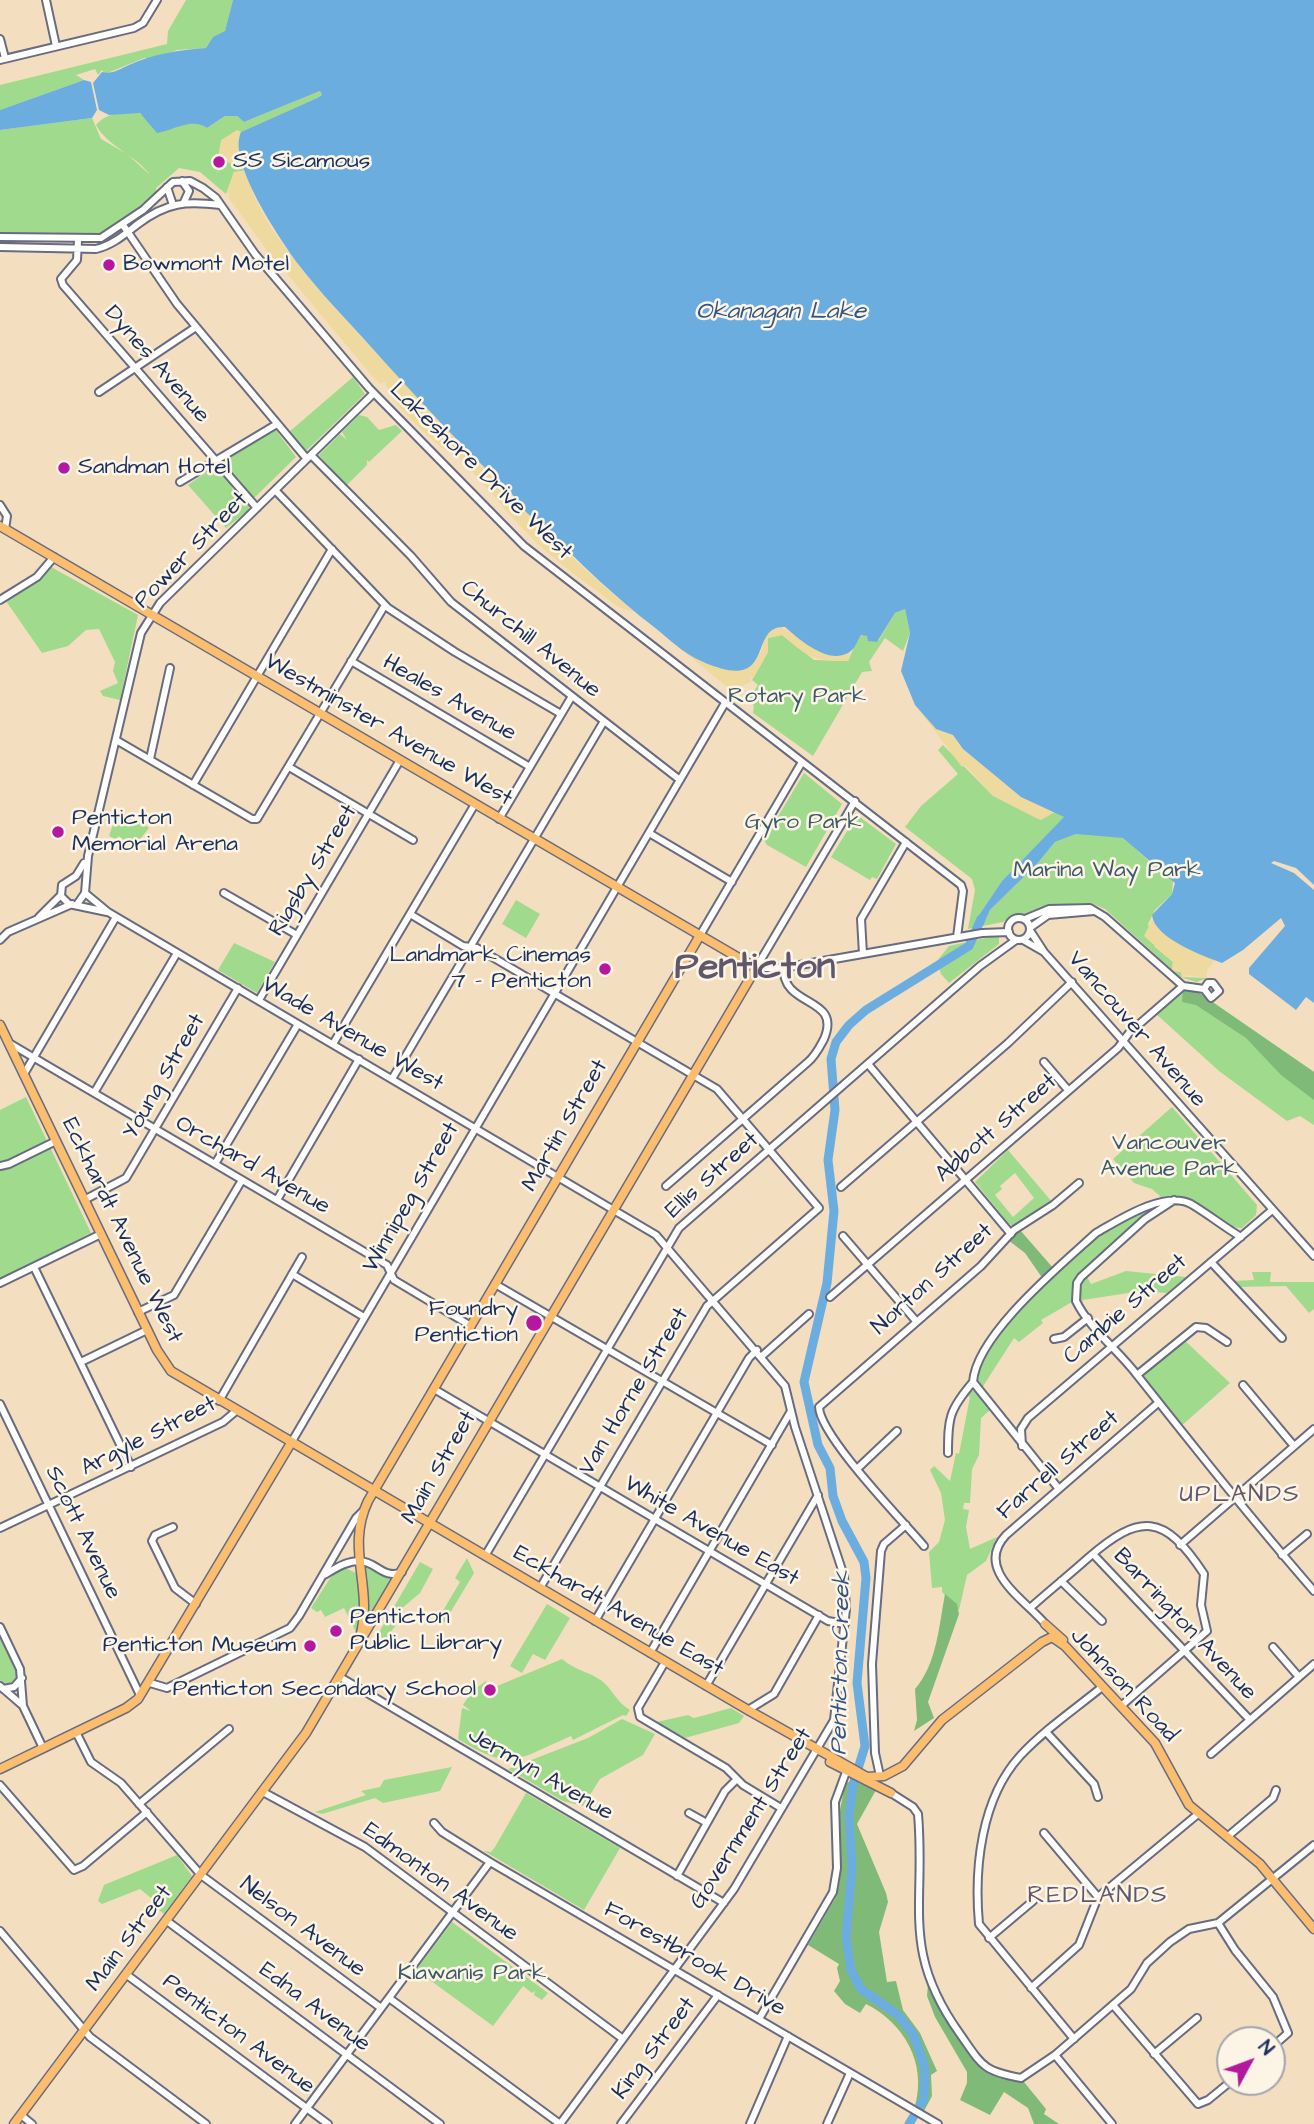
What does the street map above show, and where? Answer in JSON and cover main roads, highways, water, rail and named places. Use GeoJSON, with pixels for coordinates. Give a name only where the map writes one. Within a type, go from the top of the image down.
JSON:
{"type":"FeatureCollection","features":[{"type":"Feature","properties":{"kind":"main road","name":"Westminster Avenue West"},"geometry":{"type":"LineString","coordinates":[[3,527],[699,937],[757,968]]}},
{"type":"Feature","properties":{"kind":"main road","name":"Martin Street"},"geometry":{"type":"LineString","coordinates":[[358,1646],[367,1610],[359,1561],[358,1534],[364,1510],[699,937]]}},
{"type":"Feature","properties":{"kind":"main road","name":"Main Street"},"geometry":{"type":"LineString","coordinates":[[14,2124],[306,1733],[757,968]]}},
{"type":"Feature","properties":{"kind":"main road","name":"Eckhardt Avenue West"},"geometry":{"type":"LineString","coordinates":[[0,1025],[138,1312],[171,1371],[430,1524]]}},
{"type":"Feature","properties":{"kind":"main road","name":"Winnipeg Street"},"geometry":{"type":"LineString","coordinates":[[0,1769],[126,1708],[141,1696],[291,1443]]}},
{"type":"Feature","properties":{"kind":"main road","name":"Eckhardt Avenue East"},"geometry":{"type":"LineString","coordinates":[[430,1524],[850,1772],[872,1776],[891,1793],[872,1776]]}},
{"type":"Feature","properties":{"kind":"main road"},"geometry":{"type":"LineString","coordinates":[[1045,1624],[1065,1646]]}},
{"type":"Feature","properties":{"kind":"main road","name":"Johnson Road"},"geometry":{"type":"LineString","coordinates":[[872,1776],[903,1766],[942,1720],[1048,1638],[1055,1639],[1065,1646],[1159,1748],[1179,1791],[1198,1814],[1273,1878],[1314,1929]]}},
{"type":"Feature","properties":{"kind":"water","name":"Okanagan Lake"},"geometry":{"type":"Polygon","coordinates":[[[233,0],[1314,0],[1314,885],[1296,868],[1274,861],[1271,863],[1294,873],[1314,890],[1314,1003],[1306,997],[1296,1010],[1249,974],[1249,968],[1285,926],[1281,918],[1243,950],[1222,963],[1181,945],[1161,931],[1152,915],[1172,894],[1175,883],[1123,838],[1076,834],[1055,842],[1037,864],[990,910],[983,926],[973,928],[1002,881],[1064,817],[1021,797],[963,749],[953,735],[936,729],[915,705],[901,671],[910,633],[905,609],[895,613],[877,642],[868,641],[867,636],[861,635],[854,648],[836,656],[818,651],[785,627],[773,629],[766,636],[752,665],[742,670],[725,670],[688,654],[586,569],[520,506],[511,493],[440,422],[325,296],[298,264],[258,200],[241,162],[241,132],[317,98],[322,95],[320,91],[244,122],[237,116],[225,116],[207,128],[189,124],[157,133],[140,113],[109,115],[99,110],[93,83],[102,72],[112,72],[157,55],[206,48],[213,37],[225,31],[233,0]]]}},
{"type":"Feature","properties":{"kind":"water"},"geometry":{"type":"Polygon","coordinates":[[[84,80],[91,82],[97,110],[92,118],[0,130],[0,110],[84,80]]]}},
{"type":"Feature","properties":{"kind":"waterway","name":"Penticton Creek"},"geometry":{"type":"LineString","coordinates":[[909,2124],[924,2099],[925,2069],[920,2052],[913,2034],[898,2015],[861,1989],[851,1970],[846,1937],[852,1867],[849,1816],[853,1785],[865,1746],[857,1683],[866,1578],[864,1562],[842,1521],[833,1496],[830,1468],[818,1445],[804,1382],[827,1283],[834,1211],[828,1160],[835,1110],[831,1059],[836,1042],[849,1025],[866,1010],[969,946],[981,919]]}},
{"type":"Feature","properties":{"kind":"place","name":"SS Sicamous"},"geometry":{"type":"Point","coordinates":[219,162]}},
{"type":"Feature","properties":{"kind":"place","name":"Bowmont Motel"},"geometry":{"type":"Point","coordinates":[109,265]}},
{"type":"Feature","properties":{"kind":"place","name":"Sandman Hotel"},"geometry":{"type":"Point","coordinates":[64,468]}},
{"type":"Feature","properties":{"kind":"place","name":"Penticton Memorial Arena"},"geometry":{"type":"Point","coordinates":[58,832]}},
{"type":"Feature","properties":{"kind":"place","name":"Landmark Cinemas 7 - Penticton"},"geometry":{"type":"Point","coordinates":[605,969]}},
{"type":"Feature","properties":{"kind":"place","name":"Foundry Pentiction"},"geometry":{"type":"Point","coordinates":[534,1323]}},
{"type":"Feature","properties":{"kind":"place","name":"Penticton Public Library"},"geometry":{"type":"Point","coordinates":[336,1631]}},
{"type":"Feature","properties":{"kind":"place","name":"Penticton Museum"},"geometry":{"type":"Point","coordinates":[310,1646]}},
{"type":"Feature","properties":{"kind":"place","name":"Penticton Secondary School"},"geometry":{"type":"Point","coordinates":[490,1690]}},
{"type":"Feature","properties":{"kind":"district","name":"Penticton"},"geometry":{"type":"Point","coordinates":[755,970]}},
{"type":"Feature","properties":{"kind":"district","name":"UPLANDS"},"geometry":{"type":"Point","coordinates":[1240,1496]}},
{"type":"Feature","properties":{"kind":"district","name":"REDLANDS"},"geometry":{"type":"Point","coordinates":[1098,1897]}},
{"type":"Feature","properties":{"kind":"park label","name":"Rotary Park"},"geometry":{"type":"Point","coordinates":[797,697]}},
{"type":"Feature","properties":{"kind":"park label","name":"Gyro Park"},"geometry":{"type":"Point","coordinates":[803,823]}},
{"type":"Feature","properties":{"kind":"park label","name":"Marina Way Park"},"geometry":{"type":"Point","coordinates":[1107,871]}},
{"type":"Feature","properties":{"kind":"park label","name":"Vancouver Avenue Park"},"geometry":{"type":"Point","coordinates":[1169,1157]}},
{"type":"Feature","properties":{"kind":"park label","name":"Kiawanis Park"},"geometry":{"type":"Point","coordinates":[472,1974]}}]}
